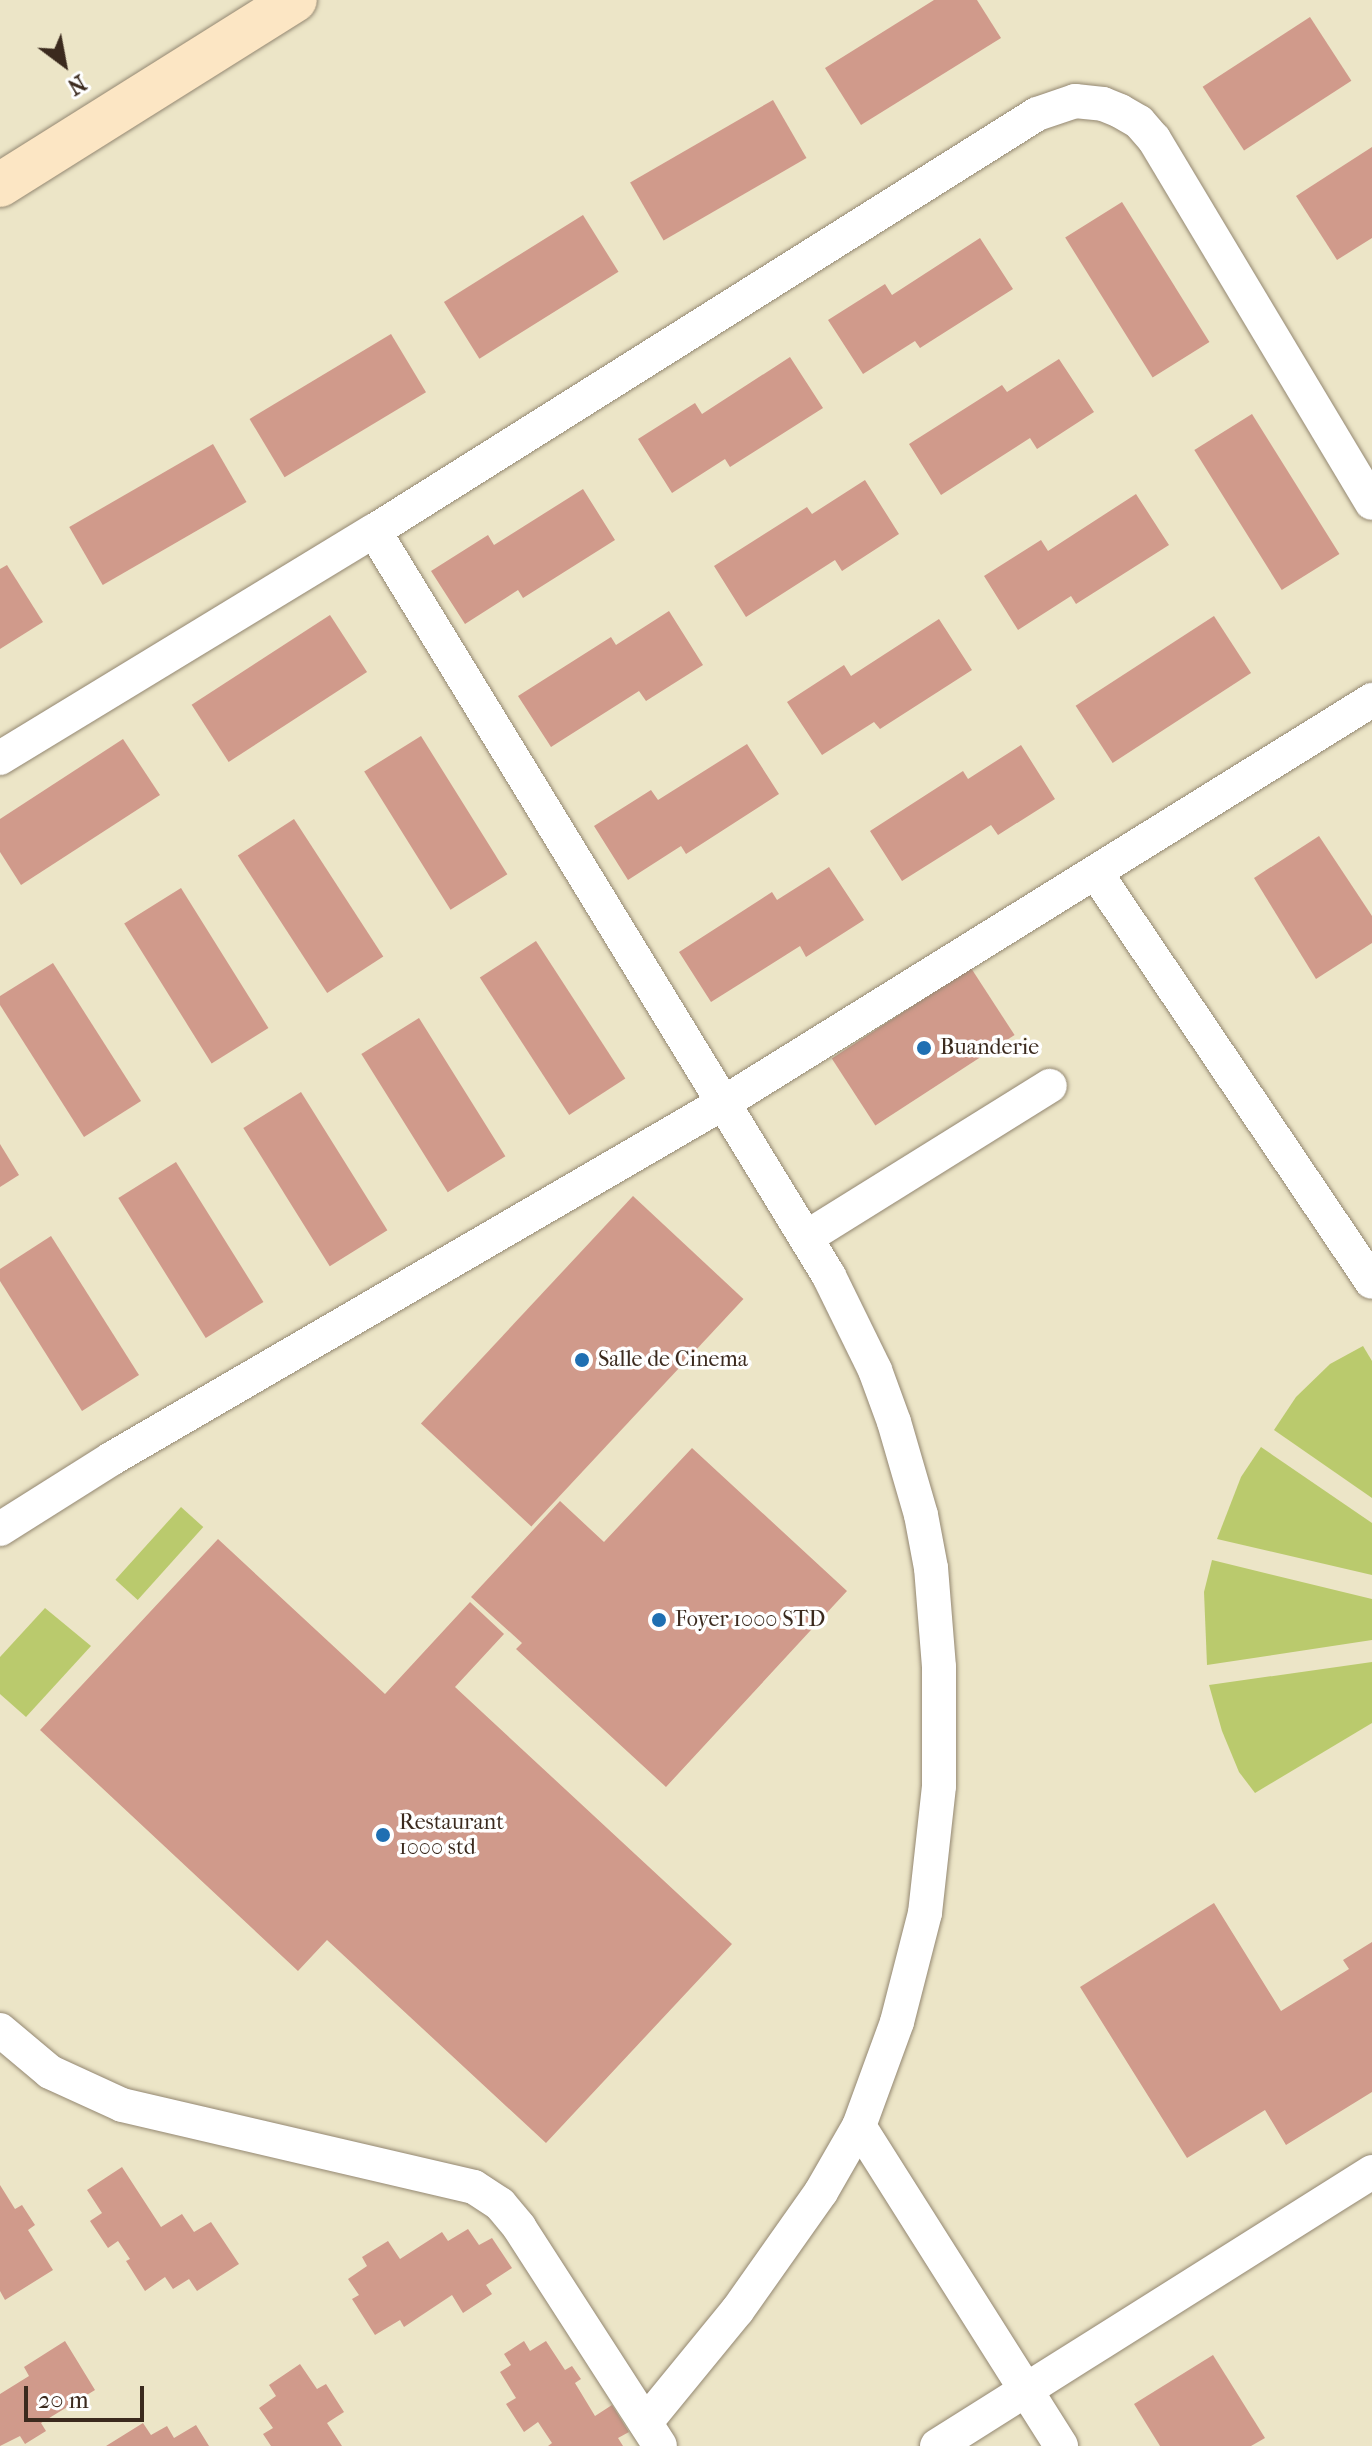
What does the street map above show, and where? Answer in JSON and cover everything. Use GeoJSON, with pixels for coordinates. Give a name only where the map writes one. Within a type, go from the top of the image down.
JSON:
{"type":"FeatureCollection","features":[{"type":"Feature","properties":{"kind":"street"},"geometry":{"type":"LineString","coordinates":[[0,185],[295,0]]}},
{"type":"Feature","properties":{"kind":"street"},"geometry":{"type":"LineString","coordinates":[[0,758],[374,531],[1037,114],[1075,101],[1103,104],[1120,111],[1139,122],[1154,139],[1372,503]]}},
{"type":"Feature","properties":{"kind":"street"},"geometry":{"type":"LineString","coordinates":[[0,2030],[50,2072],[122,2105],[474,2187],[500,2204],[519,2227],[653,2434],[821,2192],[859,2126],[897,2022],[925,1913],[939,1786],[936,1616],[921,1515],[875,1370],[807,1237],[374,531]]}},
{"type":"Feature","properties":{"kind":"street"},"geometry":{"type":"LineString","coordinates":[[0,1529],[111,1459],[725,1102],[1372,700]]}},
{"type":"Feature","properties":{"kind":"street"},"geometry":{"type":"LineString","coordinates":[[1096,873],[1372,1282]]}},
{"type":"Feature","properties":{"kind":"street"},"geometry":{"type":"LineString","coordinates":[[807,1237],[1050,1086]]}},
{"type":"Feature","properties":{"kind":"street"},"geometry":{"type":"LineString","coordinates":[[859,2126],[1024,2392],[1061,2446]]}},
{"type":"Feature","properties":{"kind":"street"},"geometry":{"type":"LineString","coordinates":[[937,2446],[1372,2172]]}},
{"type":"Feature","properties":{"kind":"green space"},"geometry":{"type":"Polygon","coordinates":[[[1363,1346],[1372,1361],[1372,1498],[1274,1430],[1296,1397],[1330,1364],[1363,1346]]]}},
{"type":"Feature","properties":{"kind":"green space"},"geometry":{"type":"Polygon","coordinates":[[[1261,1447],[1372,1523],[1372,1575],[1217,1539],[1241,1477],[1261,1447]]]}},
{"type":"Feature","properties":{"kind":"green space"},"geometry":{"type":"Polygon","coordinates":[[[181,1507],[203,1527],[138,1600],[115,1580],[181,1507]]]}},
{"type":"Feature","properties":{"kind":"green space"},"geometry":{"type":"Polygon","coordinates":[[[1212,1560],[1372,1599],[1372,1640],[1207,1665],[1204,1592],[1212,1560]]]}},
{"type":"Feature","properties":{"kind":"green space"},"geometry":{"type":"Polygon","coordinates":[[[45,1608],[91,1646],[26,1717],[0,1694],[0,1657],[45,1608]]]}},
{"type":"Feature","properties":{"kind":"green space"},"geometry":{"type":"Polygon","coordinates":[[[1372,1662],[1372,1723],[1255,1793],[1239,1772],[1222,1731],[1209,1685],[1372,1662]]]}},
{"type":"Feature","properties":{"kind":"building"},"geometry":{"type":"Polygon","coordinates":[[[934,0],[977,0],[1001,38],[861,125],[825,68],[934,0]]]}},
{"type":"Feature","properties":{"kind":"building"},"geometry":{"type":"Polygon","coordinates":[[[1310,17],[1351,81],[1244,150],[1203,87],[1310,17]]]}},
{"type":"Feature","properties":{"kind":"building"},"geometry":{"type":"Polygon","coordinates":[[[773,100],[806,158],[664,241],[630,182],[773,100]]]}},
{"type":"Feature","properties":{"kind":"building"},"geometry":{"type":"Polygon","coordinates":[[[1372,147],[1372,238],[1337,260],[1296,196],[1372,147]]]}},
{"type":"Feature","properties":{"kind":"building"},"geometry":{"type":"Polygon","coordinates":[[[1122,202],[1209,342],[1153,377],[1065,238],[1122,202]]]}},
{"type":"Feature","properties":{"kind":"building"},"geometry":{"type":"Polygon","coordinates":[[[583,215],[619,272],[479,359],[444,302],[583,215]]]}},
{"type":"Feature","properties":{"kind":"building"},"geometry":{"type":"Polygon","coordinates":[[[980,238],[1013,289],[920,348],[915,341],[863,374],[828,320],[885,284],[892,295],[980,238]]]}},
{"type":"Feature","properties":{"kind":"building"},"geometry":{"type":"Polygon","coordinates":[[[391,334],[426,392],[285,477],[250,419],[391,334]]]}},
{"type":"Feature","properties":{"kind":"building"},"geometry":{"type":"Polygon","coordinates":[[[790,357],[823,408],[730,467],[725,459],[672,493],[638,439],[695,403],[702,414],[790,357]]]}},
{"type":"Feature","properties":{"kind":"building"},"geometry":{"type":"Polygon","coordinates":[[[1059,359],[1094,412],[1037,449],[1030,438],[941,495],[909,444],[1002,385],[1007,392],[1059,359]]]}},
{"type":"Feature","properties":{"kind":"building"},"geometry":{"type":"Polygon","coordinates":[[[1252,414],[1339,554],[1282,590],[1194,450],[1252,414]]]}},
{"type":"Feature","properties":{"kind":"building"},"geometry":{"type":"Polygon","coordinates":[[[213,444],[246,502],[103,585],[69,527],[213,444]]]}},
{"type":"Feature","properties":{"kind":"building"},"geometry":{"type":"Polygon","coordinates":[[[865,480],[899,534],[842,571],[835,560],[746,617],[714,566],[807,507],[812,514],[865,480]]]}},
{"type":"Feature","properties":{"kind":"building"},"geometry":{"type":"Polygon","coordinates":[[[583,489],[615,540],[523,598],[518,590],[465,624],[431,571],[488,535],[494,545],[583,489]]]}},
{"type":"Feature","properties":{"kind":"building"},"geometry":{"type":"Polygon","coordinates":[[[1136,494],[1169,545],[1076,604],[1071,596],[1018,630],[984,576],[1041,540],[1048,551],[1136,494]]]}},
{"type":"Feature","properties":{"kind":"building"},"geometry":{"type":"Polygon","coordinates":[[[7,565],[43,622],[0,649],[0,569],[7,565]]]}},
{"type":"Feature","properties":{"kind":"building"},"geometry":{"type":"Polygon","coordinates":[[[669,611],[703,665],[646,701],[639,691],[551,747],[518,696],[611,637],[616,645],[669,611]]]}},
{"type":"Feature","properties":{"kind":"building"},"geometry":{"type":"Polygon","coordinates":[[[330,615],[367,672],[229,762],[192,705],[330,615]]]}},
{"type":"Feature","properties":{"kind":"building"},"geometry":{"type":"Polygon","coordinates":[[[1214,616],[1251,673],[1113,763],[1076,706],[1214,616]]]}},
{"type":"Feature","properties":{"kind":"building"},"geometry":{"type":"Polygon","coordinates":[[[939,619],[972,670],[880,729],[874,722],[822,755],[787,702],[844,665],[851,676],[939,619]]]}},
{"type":"Feature","properties":{"kind":"building"},"geometry":{"type":"Polygon","coordinates":[[[421,736],[507,874],[451,910],[364,772],[421,736]]]}},
{"type":"Feature","properties":{"kind":"building"},"geometry":{"type":"Polygon","coordinates":[[[123,739],[160,795],[21,885],[0,852],[0,819],[123,739]]]}},
{"type":"Feature","properties":{"kind":"building"},"geometry":{"type":"Polygon","coordinates":[[[747,744],[779,794],[686,854],[681,846],[628,880],[594,826],[651,790],[658,800],[747,744]]]}},
{"type":"Feature","properties":{"kind":"building"},"geometry":{"type":"Polygon","coordinates":[[[1021,745],[1055,799],[998,835],[991,825],[902,881],[870,831],[963,771],[968,779],[1021,745]]]}},
{"type":"Feature","properties":{"kind":"building"},"geometry":{"type":"Polygon","coordinates":[[[294,819],[383,957],[327,993],[238,855],[294,819]]]}},
{"type":"Feature","properties":{"kind":"building"},"geometry":{"type":"Polygon","coordinates":[[[1319,836],[1372,916],[1372,943],[1316,979],[1254,878],[1319,836]]]}},
{"type":"Feature","properties":{"kind":"building"},"geometry":{"type":"Polygon","coordinates":[[[829,867],[864,920],[806,957],[800,946],[711,1002],[679,952],[772,892],[777,900],[829,867]]]}},
{"type":"Feature","properties":{"kind":"building"},"geometry":{"type":"Polygon","coordinates":[[[181,888],[268,1028],[212,1063],[124,924],[181,888]]]}},
{"type":"Feature","properties":{"kind":"building"},"geometry":{"type":"Polygon","coordinates":[[[536,941],[625,1079],[569,1115],[480,977],[536,941]]]}},
{"type":"Feature","properties":{"kind":"building"},"geometry":{"type":"Polygon","coordinates":[[[53,963],[141,1101],[84,1137],[0,1005],[0,996],[53,963]]]}},
{"type":"Feature","properties":{"kind":"building","name":"Buanderie"},"geometry":{"type":"Polygon","coordinates":[[[971,968],[1015,1035],[875,1126],[832,1058],[971,968]]]}},
{"type":"Feature","properties":{"kind":"building"},"geometry":{"type":"Polygon","coordinates":[[[419,1018],[505,1156],[448,1192],[361,1054],[419,1018]]]}},
{"type":"Feature","properties":{"kind":"building"},"geometry":{"type":"Polygon","coordinates":[[[301,1092],[387,1230],[330,1266],[243,1128],[301,1092]]]}},
{"type":"Feature","properties":{"kind":"building"},"geometry":{"type":"Polygon","coordinates":[[[0,1144],[19,1175],[0,1187],[0,1144]]]}},
{"type":"Feature","properties":{"kind":"building"},"geometry":{"type":"Polygon","coordinates":[[[176,1162],[263,1302],[206,1338],[118,1198],[176,1162]]]}},
{"type":"Feature","properties":{"kind":"building","name":"Salle de Cinema"},"geometry":{"type":"Polygon","coordinates":[[[633,1196],[743,1299],[531,1526],[421,1423],[633,1196]]]}},
{"type":"Feature","properties":{"kind":"building"},"geometry":{"type":"Polygon","coordinates":[[[51,1236],[139,1375],[82,1411],[0,1281],[0,1269],[51,1236]]]}},
{"type":"Feature","properties":{"kind":"building","name":"Foyer 1000 STD"},"geometry":{"type":"Polygon","coordinates":[[[692,1448],[847,1591],[666,1787],[516,1649],[522,1643],[471,1597],[560,1501],[604,1542],[692,1448]]]}},
{"type":"Feature","properties":{"kind":"building","name":"Restaurant 1000 std"},"geometry":{"type":"Polygon","coordinates":[[[218,1539],[385,1694],[470,1602],[504,1634],[455,1687],[732,1944],[546,2143],[327,1940],[298,1971],[40,1730],[218,1539]]]}},
{"type":"Feature","properties":{"kind":"building"},"geometry":{"type":"Polygon","coordinates":[[[1214,1903],[1281,2011],[1349,1969],[1343,1960],[1372,1942],[1372,2092],[1286,2145],[1265,2110],[1187,2158],[1080,1987],[1214,1903]]]}},
{"type":"Feature","properties":{"kind":"building"},"geometry":{"type":"Polygon","coordinates":[[[122,2167],[161,2227],[182,2214],[194,2232],[211,2222],[239,2264],[197,2291],[189,2279],[173,2289],[165,2277],[145,2291],[126,2261],[130,2259],[118,2241],[108,2248],[90,2221],[102,2213],[87,2190],[122,2167]]]}},
{"type":"Feature","properties":{"kind":"building"},"geometry":{"type":"Polygon","coordinates":[[[0,2185],[15,2209],[22,2205],[35,2225],[28,2230],[53,2270],[5,2300],[0,2291],[0,2185]]]}},
{"type":"Feature","properties":{"kind":"building"},"geometry":{"type":"Polygon","coordinates":[[[468,2229],[479,2245],[492,2238],[512,2268],[486,2285],[492,2294],[463,2313],[452,2295],[404,2327],[400,2320],[375,2335],[352,2299],[359,2295],[348,2279],[367,2266],[362,2257],[388,2241],[400,2259],[442,2232],[448,2241],[468,2229]]]}},
{"type":"Feature","properties":{"kind":"building"},"geometry":{"type":"Polygon","coordinates":[[[65,2341],[95,2390],[41,2423],[46,2431],[25,2444],[20,2436],[0,2446],[0,2394],[29,2376],[24,2367],[65,2341]]]}},
{"type":"Feature","properties":{"kind":"building"},"geometry":{"type":"Polygon","coordinates":[[[524,2341],[530,2351],[546,2341],[565,2370],[572,2366],[581,2379],[575,2383],[595,2416],[612,2405],[629,2432],[618,2438],[623,2446],[548,2446],[552,2443],[538,2422],[524,2432],[506,2404],[516,2398],[500,2372],[511,2365],[504,2354],[524,2341]]]}},
{"type":"Feature","properties":{"kind":"building"},"geometry":{"type":"Polygon","coordinates":[[[1213,2355],[1265,2438],[1251,2446],[1160,2446],[1134,2404],[1213,2355]]]}},
{"type":"Feature","properties":{"kind":"building"},"geometry":{"type":"Polygon","coordinates":[[[300,2364],[317,2389],[326,2384],[344,2412],[327,2423],[342,2446],[271,2446],[263,2434],[273,2428],[259,2408],[276,2396],[269,2385],[300,2364]]]}},
{"type":"Feature","properties":{"kind":"building"},"geometry":{"type":"Polygon","coordinates":[[[143,2423],[151,2435],[167,2426],[174,2438],[196,2425],[209,2446],[106,2446],[143,2423]]]}},
{"type":"Feature","properties":{"kind":"place","name":"Buanderie"},"geometry":{"type":"Point","coordinates":[924,1048]}},
{"type":"Feature","properties":{"kind":"place","name":"Salle de Cinema"},"geometry":{"type":"Point","coordinates":[582,1360]}},
{"type":"Feature","properties":{"kind":"place","name":"Foyer 1000 STD"},"geometry":{"type":"Point","coordinates":[659,1620]}},
{"type":"Feature","properties":{"kind":"place","name":"Restaurant 1000 std"},"geometry":{"type":"Point","coordinates":[383,1835]}}]}
